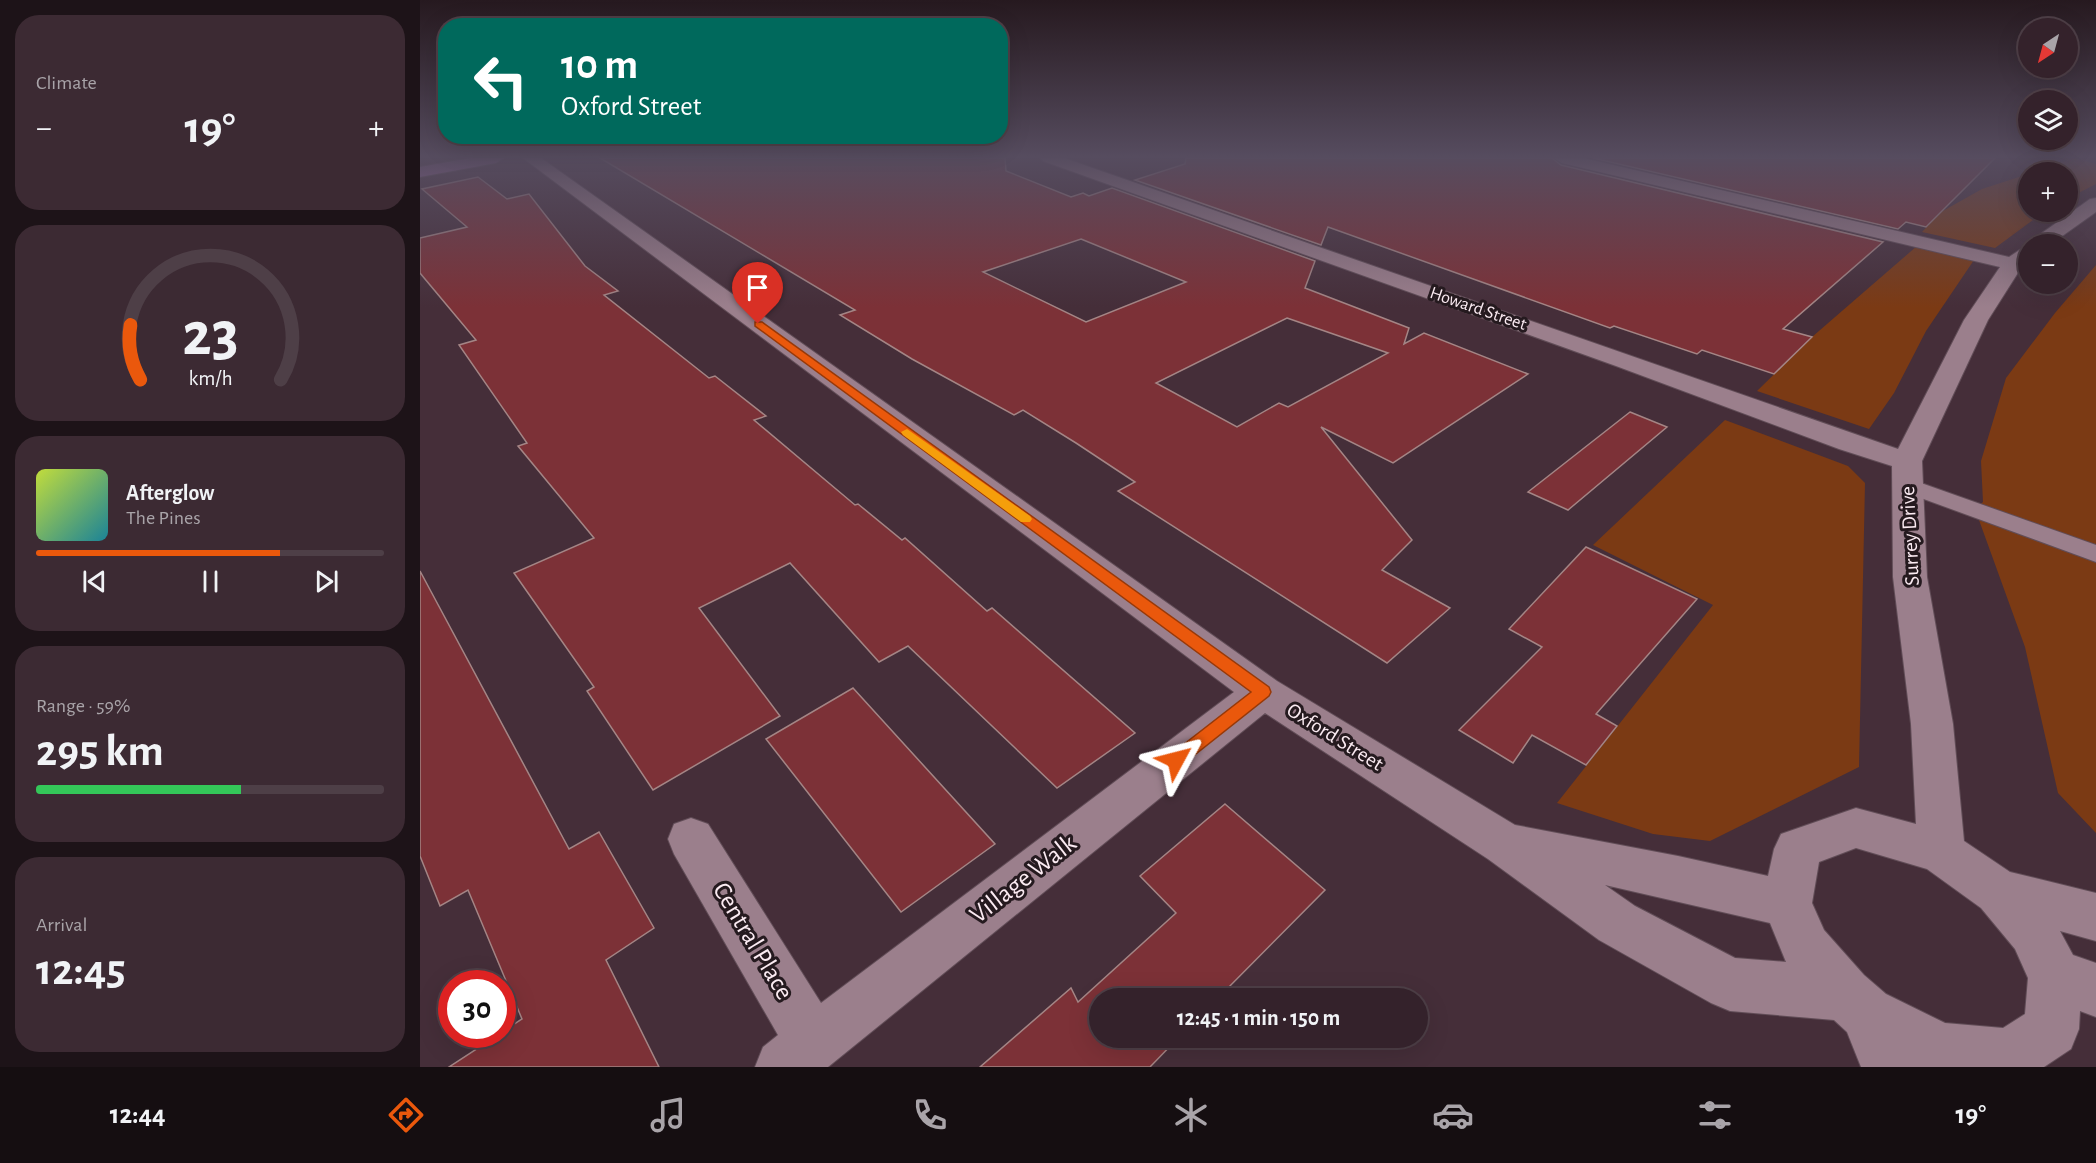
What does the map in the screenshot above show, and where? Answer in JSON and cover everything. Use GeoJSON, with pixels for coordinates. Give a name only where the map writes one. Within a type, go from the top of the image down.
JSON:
{"type":"FeatureCollection","features":[{"type":"Feature","properties":{"kind":"street","name":"Oxford Street"},"geometry":{"type":"LineString","coordinates":[[599,208],[1263,692],[1505,844],[1617,923],[1730,984],[1856,1003]]}},
{"type":"Feature","properties":{"kind":"street","name":"Howard Street"},"geometry":{"type":"LineString","coordinates":[[1190,208],[1625,361],[1849,443],[1907,473]]}},
{"type":"Feature","properties":{"kind":"street"},"geometry":{"type":"LineString","coordinates":[[1788,208],[2018,259]]}},
{"type":"Feature","properties":{"kind":"street"},"geometry":{"type":"LineString","coordinates":[[2054,234],[2089,208]]}},
{"type":"Feature","properties":{"kind":"street","name":"Surrey Drive"},"geometry":{"type":"LineString","coordinates":[[1941,852],[1932,724],[1910,577],[1907,473],[1976,320],[2018,262]]}},
{"type":"Feature","properties":{"kind":"street","name":"Village Walk"},"geometry":{"type":"LineString","coordinates":[[799,1055],[1263,692]]}},
{"type":"Feature","properties":{"kind":"street"},"geometry":{"type":"LineString","coordinates":[[1856,1003],[1941,1051],[2009,1057],[2043,1048],[2075,983],[1998,892],[1941,852],[1857,828],[1798,849],[1787,904],[1806,948],[1856,1003],[1889,1067]]}},
{"type":"Feature","properties":{"kind":"street","name":"Central Place"},"geometry":{"type":"LineString","coordinates":[[691,839],[799,1055]]}},
{"type":"Feature","properties":{"kind":"street","name":"Oxford Street"},"geometry":{"type":"LineString","coordinates":[[1505,844],[1678,878],[1787,904]]}},
{"type":"Feature","properties":{"kind":"street"},"geometry":{"type":"LineString","coordinates":[[1998,892],[2096,917]]}},
{"type":"Feature","properties":{"kind":"lane"},"geometry":{"type":"LineString","coordinates":[[1907,473],[2096,554]]}},
{"type":"Feature","properties":{"kind":"shaded area"},"geometry":{"type":"Polygon","coordinates":[[[1948,208],[2018,208],[2018,222],[2030,222],[1995,248],[1922,232],[1941,212],[1948,208]]]}},
{"type":"Feature","properties":{"kind":"shaded area"},"geometry":{"type":"Polygon","coordinates":[[[1917,246],[1974,260],[1926,331],[1894,393],[1869,429],[1757,391],[1812,337],[1917,246]]]}},
{"type":"Feature","properties":{"kind":"shaded area"},"geometry":{"type":"Polygon","coordinates":[[[2096,265],[2096,833],[2058,793],[2025,647],[1975,509],[1983,502],[1981,461],[2006,378],[2071,294],[2078,294],[2078,286],[2096,265]]]}},
{"type":"Feature","properties":{"kind":"shaded area"},"geometry":{"type":"Polygon","coordinates":[[[1725,420],[1848,466],[1865,483],[1859,767],[1710,841],[1653,834],[1557,803],[1713,605],[1593,545],[1725,420]]]}},
{"type":"Feature","properties":{"kind":"building"},"geometry":{"type":"Polygon","coordinates":[[[444,208],[540,208],[585,266],[618,291],[604,295],[709,378],[715,376],[766,416],[754,420],[855,505],[858,504],[902,540],[905,538],[987,611],[992,608],[1135,733],[1057,788],[908,646],[879,662],[790,563],[699,608],[780,716],[653,790],[587,691],[594,687],[514,573],[594,538],[518,446],[527,443],[459,345],[476,340],[420,273],[420,238],[467,227],[444,208]]]}},
{"type":"Feature","properties":{"kind":"building"},"geometry":{"type":"Polygon","coordinates":[[[684,208],[1167,208],[1315,261],[1305,288],[1409,328],[1404,344],[1424,333],[1528,374],[1393,463],[1321,427],[1412,540],[1382,570],[1450,608],[1387,663],[1118,491],[1135,482],[1076,443],[1023,410],[1014,415],[912,359],[840,315],[855,310],[684,208]],[[1081,239],[983,272],[1086,322],[1186,282],[1081,239]],[[1287,318],[1156,383],[1237,427],[1279,403],[1288,407],[1388,353],[1287,318]]]}},
{"type":"Feature","properties":{"kind":"building"},"geometry":{"type":"Polygon","coordinates":[[[1215,208],[1740,208],[1883,242],[1783,329],[1812,337],[1774,374],[1702,350],[1697,354],[1614,326],[1610,328],[1328,227],[1321,245],[1215,208]]]}},
{"type":"Feature","properties":{"kind":"building"},"geometry":{"type":"Polygon","coordinates":[[[1807,208],[1945,208],[1926,227],[1906,222],[1898,229],[1807,208]]]}},
{"type":"Feature","properties":{"kind":"building"},"geometry":{"type":"Polygon","coordinates":[[[1630,412],[1667,427],[1568,510],[1528,492],[1630,412]]]}},
{"type":"Feature","properties":{"kind":"building"},"geometry":{"type":"Polygon","coordinates":[[[1586,547],[1697,599],[1596,714],[1617,726],[1586,765],[1532,735],[1513,763],[1459,730],[1542,647],[1509,629],[1586,547]]]}},
{"type":"Feature","properties":{"kind":"building"},"geometry":{"type":"Polygon","coordinates":[[[420,571],[569,849],[599,832],[654,928],[606,960],[659,1067],[449,1067],[478,1048],[516,1048],[516,1023],[522,1019],[516,1005],[516,970],[501,970],[468,890],[440,906],[420,856],[420,571]]]}},
{"type":"Feature","properties":{"kind":"building"},"geometry":{"type":"Polygon","coordinates":[[[853,688],[995,844],[901,912],[766,739],[853,688]]]}},
{"type":"Feature","properties":{"kind":"building"},"geometry":{"type":"Polygon","coordinates":[[[1225,804],[1325,890],[1228,988],[1093,988],[1176,913],[1140,876],[1225,804]]]}},
{"type":"Feature","properties":{"kind":"building"},"geometry":{"type":"Polygon","coordinates":[[[1071,988],[1078,1002],[1089,992],[1089,1048],[1168,1048],[1150,1067],[980,1067],[1071,988]]]}},
{"type":"Feature","properties":{"kind":"slow traffic"},"geometry":{"type":"LineString","coordinates":[[907,432],[1025,519]]}},
{"type":"Feature","properties":{"kind":"route"},"geometry":{"type":"LineString","coordinates":[[758,324],[1263,692],[1176,760]]}}]}
